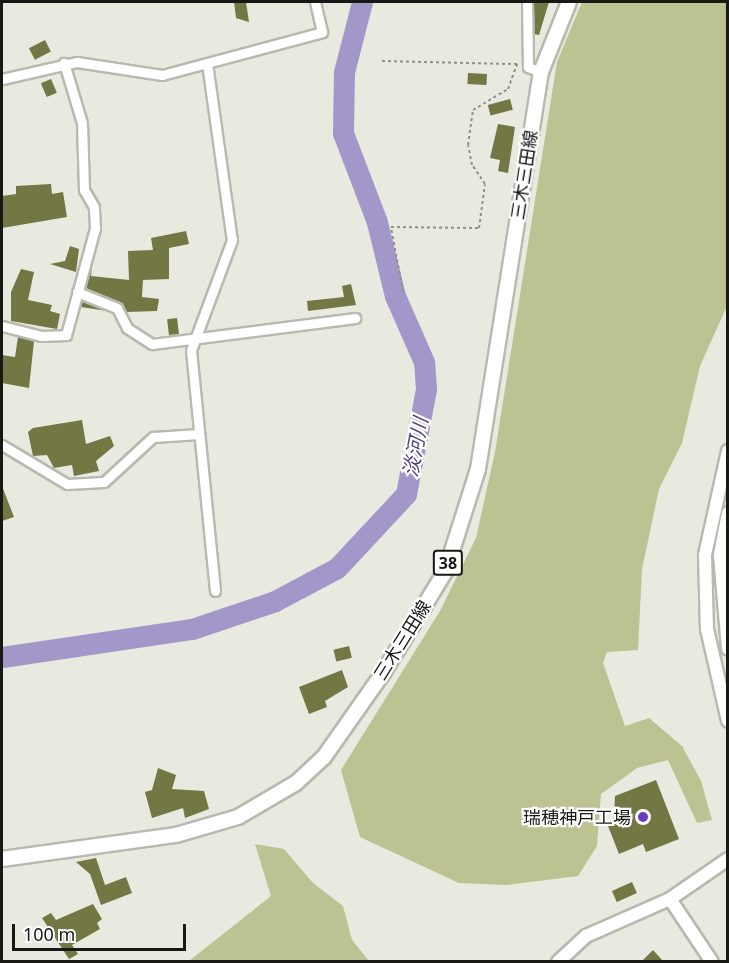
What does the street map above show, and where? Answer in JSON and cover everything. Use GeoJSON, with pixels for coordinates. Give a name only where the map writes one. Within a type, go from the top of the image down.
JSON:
{"type":"FeatureCollection","features":[{"type":"Feature","properties":{"kind":"main road","name":"三木三田線"},"geometry":{"type":"LineString","coordinates":[[2,859],[176,835],[238,817],[296,783],[324,757],[383,673],[446,570],[478,469],[541,72],[569,2]]}},
{"type":"Feature","properties":{"kind":"street"},"geometry":{"type":"LineString","coordinates":[[2,78],[64,63],[162,75],[322,32],[315,2]]}},
{"type":"Feature","properties":{"kind":"street"},"geometry":{"type":"LineString","coordinates":[[526,2],[528,67],[541,72]]}},
{"type":"Feature","properties":{"kind":"street"},"geometry":{"type":"LineString","coordinates":[[2,326],[41,336],[66,334],[95,228],[94,207],[84,190],[82,123],[64,63]]}},
{"type":"Feature","properties":{"kind":"street"},"geometry":{"type":"LineString","coordinates":[[207,63],[232,240],[191,350],[215,591]]}},
{"type":"Feature","properties":{"kind":"street"},"geometry":{"type":"LineString","coordinates":[[77,292],[117,308],[138,339],[195,342],[355,318]]}},
{"type":"Feature","properties":{"kind":"street"},"geometry":{"type":"LineString","coordinates":[[2,445],[67,484],[86,483],[116,476],[153,437],[199,434]]}},
{"type":"Feature","properties":{"kind":"street"},"geometry":{"type":"LineString","coordinates":[[728,451],[705,555],[707,629],[728,721]]}},
{"type":"Feature","properties":{"kind":"street"},"geometry":{"type":"LineString","coordinates":[[728,513],[720,555],[728,650]]}},
{"type":"Feature","properties":{"kind":"street"},"geometry":{"type":"LineString","coordinates":[[558,962],[586,936],[670,899],[728,859]]}},
{"type":"Feature","properties":{"kind":"street"},"geometry":{"type":"LineString","coordinates":[[670,899],[712,962]]}},
{"type":"Feature","properties":{"kind":"path"},"geometry":{"type":"LineString","coordinates":[[404,292],[391,227],[479,228],[485,184],[472,165],[468,145],[473,110],[508,89],[518,56]]}},
{"type":"Feature","properties":{"kind":"path"},"geometry":{"type":"LineString","coordinates":[[382,61],[517,64]]}},
{"type":"Feature","properties":{"kind":"green space"},"geometry":{"type":"Polygon","coordinates":[[[582,2],[727,2],[727,306],[700,366],[682,443],[659,489],[642,569],[638,650],[607,652],[603,663],[625,726],[649,718],[682,746],[701,781],[712,820],[697,823],[668,760],[637,768],[601,794],[597,846],[578,876],[507,885],[459,883],[360,837],[341,770],[440,611],[476,538],[495,452],[557,62],[582,2]]]}},
{"type":"Feature","properties":{"kind":"green space"},"geometry":{"type":"Polygon","coordinates":[[[255,844],[284,849],[313,883],[343,906],[352,940],[369,961],[189,961],[271,896],[255,844]]]}},
{"type":"Feature","properties":{"kind":"building"},"geometry":{"type":"Polygon","coordinates":[[[234,2],[246,2],[249,22],[236,18],[234,2]]]}},
{"type":"Feature","properties":{"kind":"building"},"geometry":{"type":"Polygon","coordinates":[[[534,2],[549,2],[539,35],[534,34],[534,2]]]}},
{"type":"Feature","properties":{"kind":"building"},"geometry":{"type":"Polygon","coordinates":[[[45,40],[51,52],[35,60],[29,48],[45,40]]]}},
{"type":"Feature","properties":{"kind":"building"},"geometry":{"type":"Polygon","coordinates":[[[468,73],[487,74],[486,85],[467,84],[468,73]]]}},
{"type":"Feature","properties":{"kind":"building"},"geometry":{"type":"Polygon","coordinates":[[[51,79],[57,93],[47,97],[41,83],[51,79]]]}},
{"type":"Feature","properties":{"kind":"building"},"geometry":{"type":"Polygon","coordinates":[[[510,99],[513,110],[491,116],[488,105],[510,99]]]}},
{"type":"Feature","properties":{"kind":"building"},"geometry":{"type":"Polygon","coordinates":[[[498,124],[515,127],[508,173],[498,171],[500,160],[490,158],[498,124]]]}},
{"type":"Feature","properties":{"kind":"building"},"geometry":{"type":"Polygon","coordinates":[[[51,184],[52,194],[63,192],[67,217],[2,228],[2,196],[16,194],[16,186],[51,184]]]}},
{"type":"Feature","properties":{"kind":"building"},"geometry":{"type":"Polygon","coordinates":[[[186,231],[189,244],[169,248],[169,279],[143,280],[142,297],[159,299],[157,311],[127,312],[120,302],[86,288],[92,265],[91,276],[129,280],[128,251],[153,250],[151,238],[186,231]]]}},
{"type":"Feature","properties":{"kind":"building"},"geometry":{"type":"Polygon","coordinates":[[[70,246],[79,249],[76,272],[50,264],[65,261],[70,246]]]}},
{"type":"Feature","properties":{"kind":"building"},"geometry":{"type":"Polygon","coordinates":[[[21,269],[34,272],[28,300],[52,305],[50,311],[60,314],[57,329],[11,321],[11,292],[21,269]]]}},
{"type":"Feature","properties":{"kind":"building"},"geometry":{"type":"Polygon","coordinates":[[[351,284],[356,305],[308,311],[307,301],[344,297],[342,286],[351,284]]]}},
{"type":"Feature","properties":{"kind":"building"},"geometry":{"type":"Polygon","coordinates":[[[82,301],[107,311],[81,307],[82,301]]]}},
{"type":"Feature","properties":{"kind":"building"},"geometry":{"type":"Polygon","coordinates":[[[177,318],[179,334],[169,335],[167,319],[177,318]]]}},
{"type":"Feature","properties":{"kind":"building"},"geometry":{"type":"Polygon","coordinates":[[[18,337],[34,341],[29,388],[2,383],[2,355],[15,357],[18,337]]]}},
{"type":"Feature","properties":{"kind":"building"},"geometry":{"type":"Polygon","coordinates":[[[82,420],[86,444],[110,436],[114,446],[96,461],[99,471],[74,476],[72,465],[54,468],[47,455],[33,456],[28,432],[33,428],[82,420]]]}},
{"type":"Feature","properties":{"kind":"building"},"geometry":{"type":"Polygon","coordinates":[[[2,486],[14,517],[2,521],[2,486]]]}},
{"type":"Feature","properties":{"kind":"building"},"geometry":{"type":"Polygon","coordinates":[[[349,646],[352,658],[336,662],[333,650],[349,646]]]}},
{"type":"Feature","properties":{"kind":"building"},"geometry":{"type":"Polygon","coordinates":[[[342,670],[348,687],[325,701],[327,707],[309,714],[299,687],[342,670]]]}},
{"type":"Feature","properties":{"kind":"building"},"geometry":{"type":"Polygon","coordinates":[[[158,768],[176,775],[172,789],[204,791],[209,809],[185,818],[183,808],[152,818],[145,792],[152,790],[158,768]]]}},
{"type":"Feature","properties":{"kind":"building","name":"瑞穂神戸工場"},"geometry":{"type":"Polygon","coordinates":[[[656,780],[679,839],[646,852],[643,844],[619,854],[608,826],[614,817],[615,796],[656,780]]]}},
{"type":"Feature","properties":{"kind":"building"},"geometry":{"type":"Polygon","coordinates":[[[96,858],[105,885],[126,877],[132,893],[101,905],[90,874],[76,862],[96,858]]]}},
{"type":"Feature","properties":{"kind":"building"},"geometry":{"type":"Polygon","coordinates":[[[632,882],[637,893],[617,902],[612,891],[632,882]]]}},
{"type":"Feature","properties":{"kind":"building"},"geometry":{"type":"Polygon","coordinates":[[[93,904],[102,919],[97,923],[100,929],[72,945],[78,954],[69,959],[42,918],[51,913],[56,920],[93,904]]]}},
{"type":"Feature","properties":{"kind":"building"},"geometry":{"type":"Polygon","coordinates":[[[653,950],[664,962],[641,962],[653,950]]]}},
{"type":"Feature","properties":{"kind":"waterway","name":"淡河川"},"geometry":{"type":"LineString","coordinates":[[2,657],[192,629],[275,601],[337,568],[406,494],[426,389],[424,362],[395,296],[377,222],[343,133],[344,72],[362,2]]}},
{"type":"Feature","properties":{"kind":"place","name":"瑞穂神戸工場"},"geometry":{"type":"Point","coordinates":[643,817]}}]}
